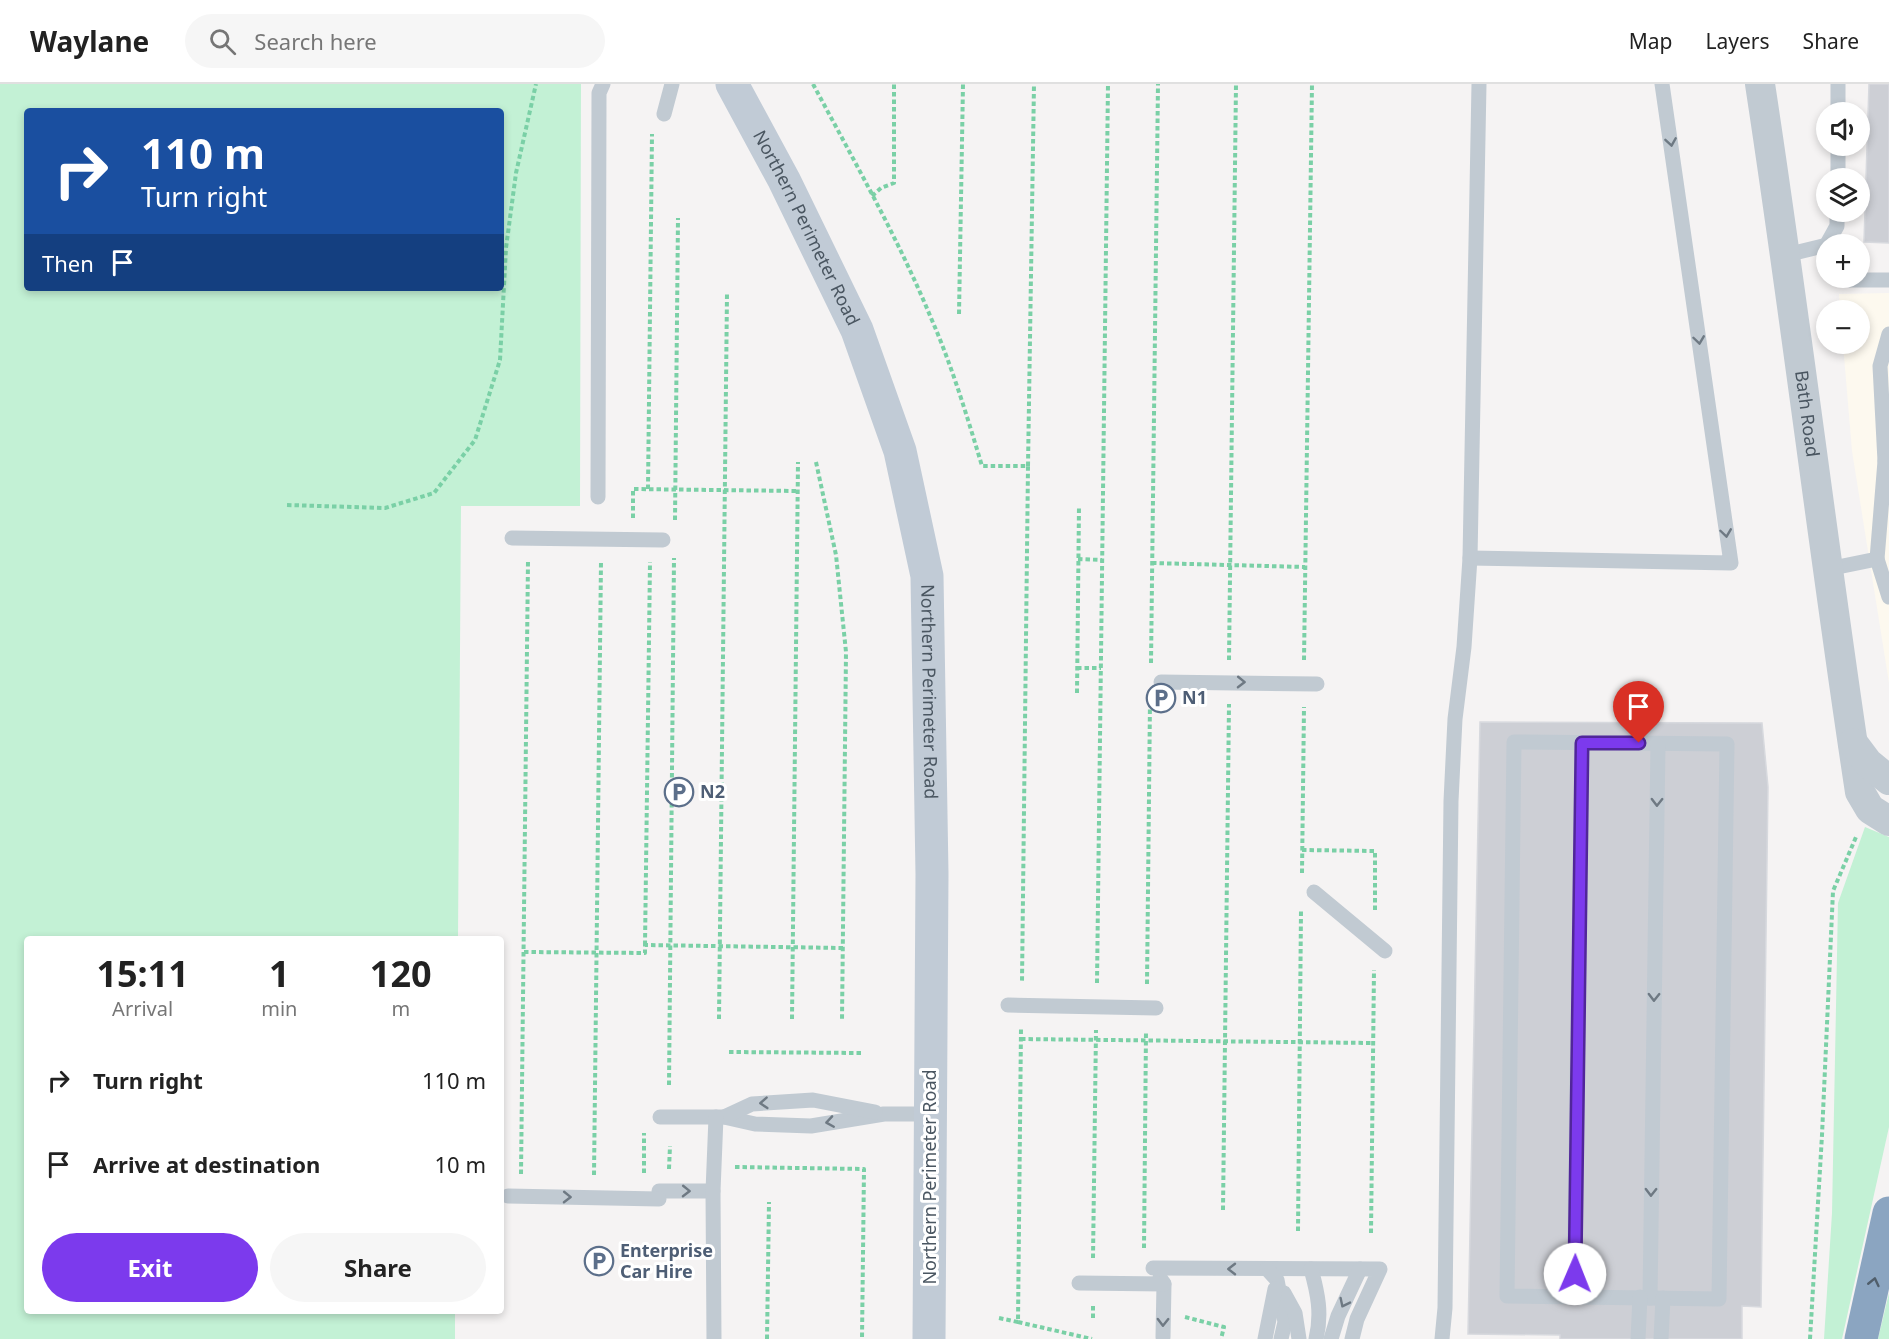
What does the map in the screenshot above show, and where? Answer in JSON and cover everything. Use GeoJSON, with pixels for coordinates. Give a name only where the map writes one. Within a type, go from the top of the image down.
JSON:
{"type":"FeatureCollection","features":[{"type":"Feature","properties":{"kind":"highway"},"geometry":{"type":"LineString","coordinates":[[1861,1339],[1889,1213]]}},
{"type":"Feature","properties":{"kind":"street","name":"Northern Perimeter Road"},"geometry":{"type":"LineString","coordinates":[[732,84],[784,180],[857,330],[900,451],[927,576],[932,874],[929,1339]]}},
{"type":"Feature","properties":{"kind":"street","name":"Bath Road"},"geometry":{"type":"LineString","coordinates":[[1760,84],[1786,255],[1827,569],[1860,792],[1864,801],[1876,815],[1889,821]]}},
{"type":"Feature","properties":{"kind":"street"},"geometry":{"type":"LineString","coordinates":[[1853,743],[1868,763],[1889,780]]}},
{"type":"Feature","properties":{"kind":"lane"},"geometry":{"type":"LineString","coordinates":[[598,497],[599,93],[603,84]]}},
{"type":"Feature","properties":{"kind":"lane"},"geometry":{"type":"LineString","coordinates":[[664,114],[672,84]]}},
{"type":"Feature","properties":{"kind":"lane"},"geometry":{"type":"LineString","coordinates":[[1442,1339],[1445,1308],[1451,801],[1455,719],[1464,647],[1470,558],[1479,84]]}},
{"type":"Feature","properties":{"kind":"lane"},"geometry":{"type":"LineString","coordinates":[[1470,558],[1731,563],[1662,84]]}},
{"type":"Feature","properties":{"kind":"lane"},"geometry":{"type":"LineString","coordinates":[[1838,84],[1838,102]]}},
{"type":"Feature","properties":{"kind":"lane"},"geometry":{"type":"LineString","coordinates":[[1786,255],[1816,248]]}},
{"type":"Feature","properties":{"kind":"lane"},"geometry":{"type":"LineString","coordinates":[[1870,280],[1889,280]]}},
{"type":"Feature","properties":{"kind":"lane"},"geometry":{"type":"LineString","coordinates":[[1889,334],[1880,366],[1887,461],[1877,559],[1889,597]]}},
{"type":"Feature","properties":{"kind":"lane"},"geometry":{"type":"LineString","coordinates":[[512,538],[633,539],[669,544]]}},
{"type":"Feature","properties":{"kind":"lane"},"geometry":{"type":"LineString","coordinates":[[1827,569],[1877,559]]}},
{"type":"Feature","properties":{"kind":"lane"},"geometry":{"type":"LineString","coordinates":[[1156,687],[1229,682],[1310,683]]}},
{"type":"Feature","properties":{"kind":"lane"},"geometry":{"type":"LineString","coordinates":[[1514,742],[1582,743],[1726,744],[1719,1299],[1507,1296],[1514,742]]}},
{"type":"Feature","properties":{"kind":"lane"},"geometry":{"type":"LineString","coordinates":[[1574,1297],[1582,743]]}},
{"type":"Feature","properties":{"kind":"lane"},"geometry":{"type":"LineString","coordinates":[[1658,744],[1651,1298],[1661,1339]]}},
{"type":"Feature","properties":{"kind":"lane"},"geometry":{"type":"LineString","coordinates":[[1308,888],[1380,946]]}},
{"type":"Feature","properties":{"kind":"lane"},"geometry":{"type":"LineString","coordinates":[[1015,1006],[1151,1008]]}},
{"type":"Feature","properties":{"kind":"lane"},"geometry":{"type":"LineString","coordinates":[[720,1117],[752,1104],[813,1100],[884,1114]]}},
{"type":"Feature","properties":{"kind":"lane"},"geometry":{"type":"LineString","coordinates":[[660,1117],[720,1117],[755,1124],[811,1126],[884,1114],[930,1114]]}},
{"type":"Feature","properties":{"kind":"lane"},"geometry":{"type":"LineString","coordinates":[[714,1339],[713,1191],[720,1117]]}},
{"type":"Feature","properties":{"kind":"lane"},"geometry":{"type":"LineString","coordinates":[[508,1196],[662,1190],[713,1191]]}},
{"type":"Feature","properties":{"kind":"lane"},"geometry":{"type":"LineString","coordinates":[[1163,1337],[1164,1284],[1153,1268],[1272,1274],[1311,1269],[1380,1269],[1357,1319],[1352,1339]]}},
{"type":"Feature","properties":{"kind":"lane"},"geometry":{"type":"LineString","coordinates":[[1311,1269],[1320,1300],[1320,1323],[1316,1339]]}},
{"type":"Feature","properties":{"kind":"lane"},"geometry":{"type":"LineString","coordinates":[[1331,1339],[1338,1316],[1360,1269]]}},
{"type":"Feature","properties":{"kind":"lane"},"geometry":{"type":"LineString","coordinates":[[1265,1339],[1272,1274]]}},
{"type":"Feature","properties":{"kind":"lane"},"geometry":{"type":"LineString","coordinates":[[1272,1274],[1285,1322],[1281,1339]]}},
{"type":"Feature","properties":{"kind":"lane"},"geometry":{"type":"LineString","coordinates":[[1272,1274],[1294,1313],[1299,1339]]}},
{"type":"Feature","properties":{"kind":"lane"},"geometry":{"type":"LineString","coordinates":[[1079,1283],[1164,1284]]}},
{"type":"Feature","properties":{"kind":"lane"},"geometry":{"type":"LineString","coordinates":[[1638,1339],[1651,1298]]}},
{"type":"Feature","properties":{"kind":"lane"},"geometry":{"type":"LineString","coordinates":[[1445,1308],[1453,1339]]}},
{"type":"Feature","properties":{"kind":"path"},"geometry":{"type":"LineString","coordinates":[[287,505],[385,508],[434,493],[475,440],[501,360],[506,248],[516,173],[536,84]]}},
{"type":"Feature","properties":{"kind":"path"},"geometry":{"type":"LineString","coordinates":[[813,84],[899,248],[931,317],[955,378],[982,466],[1028,466]]}},
{"type":"Feature","properties":{"kind":"path"},"geometry":{"type":"LineString","coordinates":[[872,196],[881,188],[894,183],[894,84]]}},
{"type":"Feature","properties":{"kind":"path"},"geometry":{"type":"LineString","coordinates":[[959,314],[963,84]]}},
{"type":"Feature","properties":{"kind":"path"},"geometry":{"type":"LineString","coordinates":[[1018,1322],[1021,1039],[1015,1006],[1028,466],[1034,84]]}},
{"type":"Feature","properties":{"kind":"path"},"geometry":{"type":"LineString","coordinates":[[1094,1258],[1108,84]]}},
{"type":"Feature","properties":{"kind":"path"},"geometry":{"type":"LineString","coordinates":[[1151,668],[1158,84]]}},
{"type":"Feature","properties":{"kind":"path"},"geometry":{"type":"LineString","coordinates":[[1223,1210],[1236,84]]}},
{"type":"Feature","properties":{"kind":"path"},"geometry":{"type":"LineString","coordinates":[[1308,888],[1302,850],[1310,683],[1305,567],[1312,84]]}},
{"type":"Feature","properties":{"kind":"path"},"geometry":{"type":"LineString","coordinates":[[648,489],[652,127]]}},
{"type":"Feature","properties":{"kind":"path"},"geometry":{"type":"LineString","coordinates":[[675,524],[678,218]]}},
{"type":"Feature","properties":{"kind":"path"},"geometry":{"type":"LineString","coordinates":[[719,1019],[727,294]]}},
{"type":"Feature","properties":{"kind":"path"},"geometry":{"type":"LineString","coordinates":[[792,1019],[798,462]]}},
{"type":"Feature","properties":{"kind":"path"},"geometry":{"type":"LineString","coordinates":[[816,462],[836,555],[846,652],[842,1020]]}},
{"type":"Feature","properties":{"kind":"path"},"geometry":{"type":"LineString","coordinates":[[633,539],[633,489],[798,491]]}},
{"type":"Feature","properties":{"kind":"path"},"geometry":{"type":"LineString","coordinates":[[1077,693],[1079,506]]}},
{"type":"Feature","properties":{"kind":"path"},"geometry":{"type":"LineString","coordinates":[[669,544],[669,1085]]}},
{"type":"Feature","properties":{"kind":"path"},"geometry":{"type":"LineString","coordinates":[[521,1179],[528,557]]}},
{"type":"Feature","properties":{"kind":"path"},"geometry":{"type":"LineString","coordinates":[[594,1180],[601,558]]}},
{"type":"Feature","properties":{"kind":"path"},"geometry":{"type":"LineString","coordinates":[[524,952],[645,953],[650,558]]}},
{"type":"Feature","properties":{"kind":"path"},"geometry":{"type":"LineString","coordinates":[[1078,559],[1102,560]]}},
{"type":"Feature","properties":{"kind":"path"},"geometry":{"type":"LineString","coordinates":[[1152,563],[1305,567]]}},
{"type":"Feature","properties":{"kind":"path"},"geometry":{"type":"LineString","coordinates":[[1077,668],[1101,668]]}},
{"type":"Feature","properties":{"kind":"path"},"geometry":{"type":"LineString","coordinates":[[1143,1284],[1146,1040],[1151,1008],[1156,687]]}},
{"type":"Feature","properties":{"kind":"path"},"geometry":{"type":"LineString","coordinates":[[1810,1339],[1833,891],[1858,833]]}},
{"type":"Feature","properties":{"kind":"path"},"geometry":{"type":"LineString","coordinates":[[1302,850],[1375,851],[1380,946],[1373,1043],[1371,1233]]}},
{"type":"Feature","properties":{"kind":"path"},"geometry":{"type":"LineString","coordinates":[[1298,1231],[1301,906]]}},
{"type":"Feature","properties":{"kind":"path"},"geometry":{"type":"LineString","coordinates":[[645,945],[843,948]]}},
{"type":"Feature","properties":{"kind":"path"},"geometry":{"type":"LineString","coordinates":[[1021,1039],[1373,1043]]}},
{"type":"Feature","properties":{"kind":"path"},"geometry":{"type":"LineString","coordinates":[[729,1052],[862,1053]]}},
{"type":"Feature","properties":{"kind":"path"},"geometry":{"type":"LineString","coordinates":[[644,1131],[644,1175]]}},
{"type":"Feature","properties":{"kind":"path"},"geometry":{"type":"LineString","coordinates":[[662,1190],[670,1146]]}},
{"type":"Feature","properties":{"kind":"path"},"geometry":{"type":"LineString","coordinates":[[731,1167],[864,1169],[862,1339]]}},
{"type":"Feature","properties":{"kind":"path"},"geometry":{"type":"LineString","coordinates":[[767,1339],[769,1202]]}},
{"type":"Feature","properties":{"kind":"path"},"geometry":{"type":"LineString","coordinates":[[1176,1314],[1224,1327],[1221,1339]]}},
{"type":"Feature","properties":{"kind":"path"},"geometry":{"type":"LineString","coordinates":[[999,1318],[1092,1339]]}},
{"type":"Feature","properties":{"kind":"shaded area"},"geometry":{"type":"Polygon","coordinates":[[[1889,293],[1889,683],[1852,451],[1844,354],[1870,354],[1870,300],[1839,300],[1839,294],[1889,293]]]}},
{"type":"Feature","properties":{"kind":"green space"},"geometry":{"type":"Polygon","coordinates":[[[0,84],[581,84],[580,506],[461,506],[458,936],[24,936],[24,1314],[455,1314],[455,1339],[0,1339],[0,84]]]}},
{"type":"Feature","properties":{"kind":"green space"},"geometry":{"type":"Polygon","coordinates":[[[1865,827],[1889,837],[1889,1127],[1842,1339],[1824,1339],[1832,1213],[1838,903],[1865,827]]]}},
{"type":"Feature","properties":{"kind":"green space"},"geometry":{"type":"Polygon","coordinates":[[[1889,1293],[1889,1339],[1878,1339],[1889,1293]]]}},
{"type":"Feature","properties":{"kind":"building"},"geometry":{"type":"Polygon","coordinates":[[[1869,84],[1889,84],[1889,243],[1870,242],[1870,234],[1864,234],[1865,222],[1870,222],[1870,168],[1866,168],[1867,156],[1870,156],[1869,84]]]}},
{"type":"Feature","properties":{"kind":"building"},"geometry":{"type":"Polygon","coordinates":[[[1480,722],[1762,723],[1768,787],[1761,1307],[1742,1306],[1742,1339],[1560,1339],[1560,1335],[1468,1334],[1480,722]]]}},
{"type":"Feature","properties":{"kind":"place","name":"N1"},"geometry":{"type":"Point","coordinates":[1161,698]}},
{"type":"Feature","properties":{"kind":"place","name":"N2"},"geometry":{"type":"Point","coordinates":[679,792]}},
{"type":"Feature","properties":{"kind":"place","name":"Enterprise Car Hire"},"geometry":{"type":"Point","coordinates":[599,1261]}},
{"type":"Feature","properties":{"kind":"route"},"geometry":{"type":"LineString","coordinates":[[1575,1274],[1582,743],[1639,743]]}}]}
